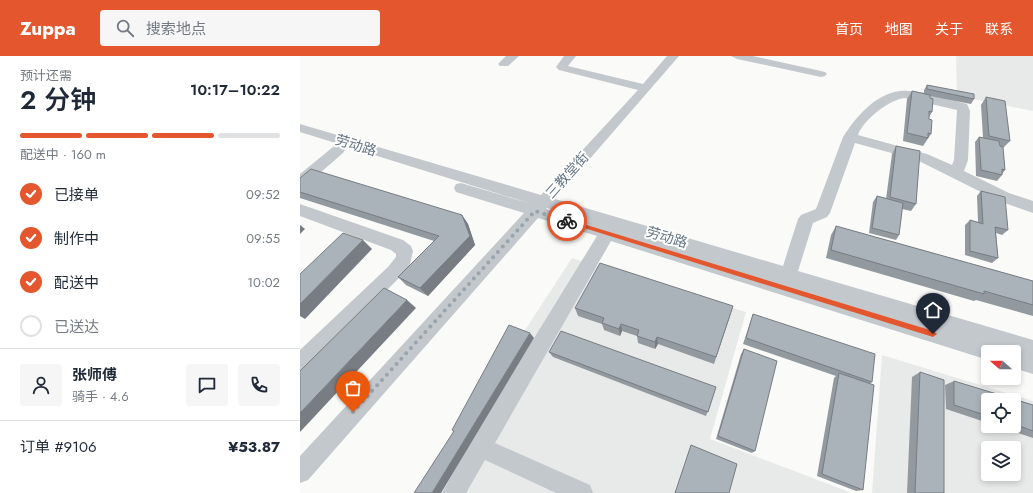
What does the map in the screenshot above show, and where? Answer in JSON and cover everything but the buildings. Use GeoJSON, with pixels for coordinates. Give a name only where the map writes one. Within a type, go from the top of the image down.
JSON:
{"type":"FeatureCollection","features":[{"type":"Feature","properties":{"kind":"street"},"geometry":{"type":"LineString","coordinates":[[504,64],[513,56]]}},
{"type":"Feature","properties":{"kind":"street"},"geometry":{"type":"LineString","coordinates":[[570,56],[563,63],[563,68],[646,88]]}},
{"type":"Feature","properties":{"kind":"street","name":"三教堂街"},"geometry":{"type":"LineString","coordinates":[[300,472],[646,88],[673,56]]}},
{"type":"Feature","properties":{"kind":"street"},"geometry":{"type":"LineString","coordinates":[[738,56],[821,74]]}},
{"type":"Feature","properties":{"kind":"street"},"geometry":{"type":"LineString","coordinates":[[789,274],[806,219],[822,213],[850,137],[861,121],[871,112],[892,98],[899,95],[911,96],[963,107],[961,160],[956,173]]}},
{"type":"Feature","properties":{"kind":"street","name":"劳动路"},"geometry":{"type":"LineString","coordinates":[[300,128],[540,206],[607,234],[981,349]]}},
{"type":"Feature","properties":{"kind":"street"},"geometry":{"type":"LineString","coordinates":[[850,137],[909,153],[943,166],[1004,197],[1033,207]]}},
{"type":"Feature","properties":{"kind":"street","name":"劳动路"},"geometry":{"type":"LineString","coordinates":[[300,138],[338,150],[789,274],[1033,349]]}},
{"type":"Feature","properties":{"kind":"street"},"geometry":{"type":"LineString","coordinates":[[300,182],[338,150]]}},
{"type":"Feature","properties":{"kind":"street"},"geometry":{"type":"LineString","coordinates":[[300,210],[397,245],[405,251],[404,260],[394,272],[300,363]]}},
{"type":"Feature","properties":{"kind":"street"},"geometry":{"type":"LineString","coordinates":[[453,493],[607,234]]}},
{"type":"Feature","properties":{"kind":"street"},"geometry":{"type":"LineString","coordinates":[[1021,361],[1033,364]]}},
{"type":"Feature","properties":{"kind":"street"},"geometry":{"type":"LineString","coordinates":[[480,447],[582,493]]}},
{"type":"Feature","properties":{"kind":"shaded area"},"geometry":{"type":"Polygon","coordinates":[[[956,56],[1033,56],[1033,111],[957,96],[956,56]]]}},
{"type":"Feature","properties":{"kind":"shaded area"},"geometry":{"type":"Polygon","coordinates":[[[572,258],[746,312],[710,439],[852,493],[419,493],[572,258]]]}},
{"type":"Feature","properties":{"kind":"shaded area"},"geometry":{"type":"Polygon","coordinates":[[[882,355],[1007,393],[981,393],[981,433],[1021,433],[1021,397],[1033,401],[1033,493],[872,493],[882,355]]]}},
{"type":"Feature","properties":{"kind":"way so far"},"geometry":{"type":"LineString","coordinates":[[353,412],[535,211],[567,221]]}},
{"type":"Feature","properties":{"kind":"route"},"geometry":{"type":"LineString","coordinates":[[567,221],[933,334]]}}]}
